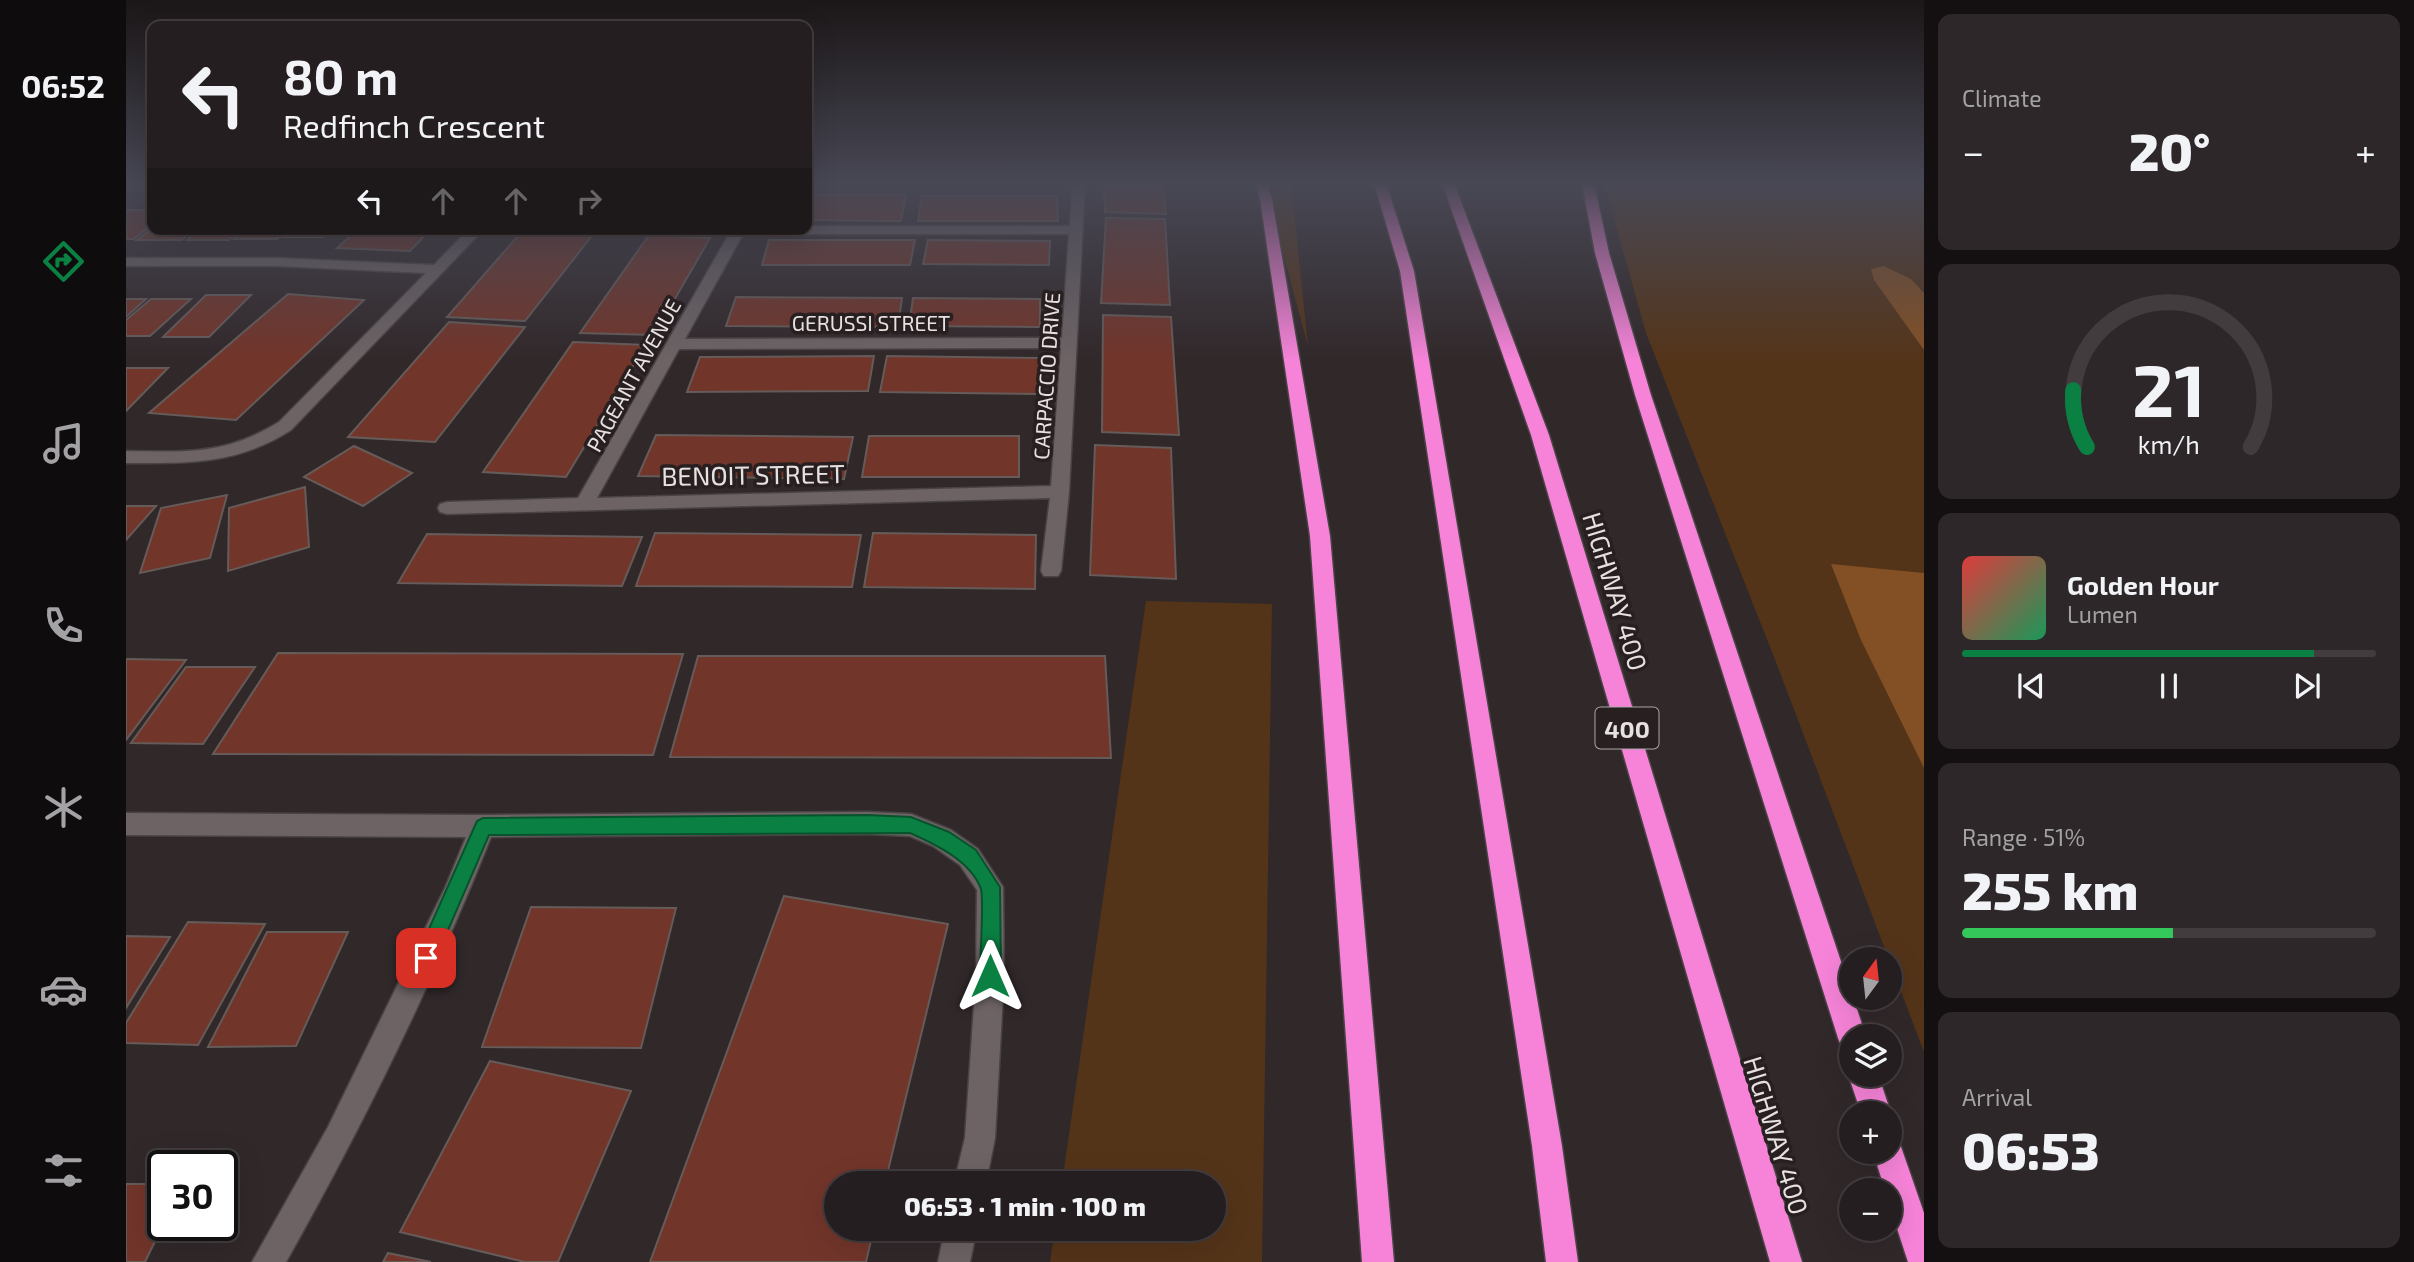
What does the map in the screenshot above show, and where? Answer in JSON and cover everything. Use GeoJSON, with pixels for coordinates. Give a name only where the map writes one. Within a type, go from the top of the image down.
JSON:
{"type":"FeatureCollection","features":[{"type":"Feature","properties":{"kind":"highway"},"geometry":{"type":"LineString","coordinates":[[1273,242],[1320,536],[1378,1262]]}},
{"type":"Feature","properties":{"kind":"highway"},"geometry":{"type":"LineString","coordinates":[[1398,242],[1407,271],[1543,1119],[1562,1262]]}},
{"type":"Feature","properties":{"kind":"highway","name":"HIGHWAY 400"},"geometry":{"type":"LineString","coordinates":[[1469,242],[1540,435],[1786,1262]]}},
{"type":"Feature","properties":{"kind":"highway"},"geometry":{"type":"LineString","coordinates":[[1600,242],[1643,395],[1847,1024]]}},
{"type":"Feature","properties":{"kind":"highway"},"geometry":{"type":"LineString","coordinates":[[1892,1164],[1924,1262]]}},
{"type":"Feature","properties":{"kind":"street"},"geometry":{"type":"LineString","coordinates":[[126,457],[222,456],[262,443],[285,426],[465,242]]}},
{"type":"Feature","properties":{"kind":"street","name":"PAGEANT AVENUE"},"geometry":{"type":"LineString","coordinates":[[584,504],[731,242]]}},
{"type":"Feature","properties":{"kind":"street","name":"CARPACCIO DRIVE"},"geometry":{"type":"LineString","coordinates":[[1051,571],[1060,492],[1075,242]]}},
{"type":"Feature","properties":{"kind":"street"},"geometry":{"type":"LineString","coordinates":[[126,262],[277,262],[439,269]]}},
{"type":"Feature","properties":{"kind":"street","name":"GERUSSI STREET"},"geometry":{"type":"LineString","coordinates":[[674,344],[1068,343]]}},
{"type":"Feature","properties":{"kind":"street","name":"BENOIT STREET"},"geometry":{"type":"LineString","coordinates":[[447,508],[1060,492]]}},
{"type":"Feature","properties":{"kind":"street"},"geometry":{"type":"LineString","coordinates":[[126,824],[911,825],[942,838],[969,856],[990,887],[990,976],[980,1138],[973,1171]]}},
{"type":"Feature","properties":{"kind":"street"},"geometry":{"type":"LineString","coordinates":[[268,1262],[340,1138],[456,893],[483,826]]}},
{"type":"Feature","properties":{"kind":"street"},"geometry":{"type":"LineString","coordinates":[[954,1262],[958,1241]]}},
{"type":"Feature","properties":{"kind":"shaded area"},"geometry":{"type":"Polygon","coordinates":[[[1280,242],[1297,242],[1308,346],[1280,242]]]}},
{"type":"Feature","properties":{"kind":"shaded area"},"geometry":{"type":"Polygon","coordinates":[[[1620,242],[1924,242],[1924,1052],[1902,994],[1902,947],[1884,947],[1776,662],[1646,333],[1620,242]]]}},
{"type":"Feature","properties":{"kind":"shaded area"},"geometry":{"type":"Polygon","coordinates":[[[1884,266],[1911,279],[1924,293],[1924,350],[1874,280],[1871,269],[1884,266]]]}},
{"type":"Feature","properties":{"kind":"shaded area"},"geometry":{"type":"Polygon","coordinates":[[[1831,564],[1924,573],[1924,768],[1861,640],[1831,564]]]}},
{"type":"Feature","properties":{"kind":"shaded area"},"geometry":{"type":"Polygon","coordinates":[[[1146,601],[1272,604],[1262,1262],[1050,1262],[1053,1241],[1226,1241],[1226,1171],[1064,1171],[1146,601]]]}},
{"type":"Feature","properties":{"kind":"building"},"geometry":{"type":"Polygon","coordinates":[[[344,242],[419,242],[410,251],[337,248],[344,242]]]}},
{"type":"Feature","properties":{"kind":"building"},"geometry":{"type":"Polygon","coordinates":[[[513,242],[587,242],[525,321],[447,317],[513,242]]]}},
{"type":"Feature","properties":{"kind":"building"},"geometry":{"type":"Polygon","coordinates":[[[644,242],[708,242],[654,335],[580,333],[644,242]]]}},
{"type":"Feature","properties":{"kind":"building"},"geometry":{"type":"Polygon","coordinates":[[[768,242],[915,242],[910,265],[762,265],[768,242]]]}},
{"type":"Feature","properties":{"kind":"building"},"geometry":{"type":"Polygon","coordinates":[[[928,242],[1050,242],[1049,265],[923,264],[928,242]]]}},
{"type":"Feature","properties":{"kind":"building"},"geometry":{"type":"Polygon","coordinates":[[[1105,242],[1166,242],[1170,305],[1101,303],[1105,242]]]}},
{"type":"Feature","properties":{"kind":"building"},"geometry":{"type":"Polygon","coordinates":[[[288,294],[364,300],[236,420],[149,413],[288,294]]]}},
{"type":"Feature","properties":{"kind":"building"},"geometry":{"type":"Polygon","coordinates":[[[206,295],[251,295],[209,337],[163,337],[206,295]]]}},
{"type":"Feature","properties":{"kind":"building"},"geometry":{"type":"Polygon","coordinates":[[[736,297],[902,298],[898,327],[726,326],[736,297]]]}},
{"type":"Feature","properties":{"kind":"building"},"geometry":{"type":"Polygon","coordinates":[[[913,298],[1040,299],[1040,327],[909,326],[913,298]]]}},
{"type":"Feature","properties":{"kind":"building"},"geometry":{"type":"Polygon","coordinates":[[[126,299],[146,299],[126,317],[126,299]]]}},
{"type":"Feature","properties":{"kind":"building"},"geometry":{"type":"Polygon","coordinates":[[[151,299],[191,299],[150,336],[126,336],[126,320],[151,299]]]}},
{"type":"Feature","properties":{"kind":"building"},"geometry":{"type":"Polygon","coordinates":[[[1103,315],[1171,317],[1179,435],[1102,432],[1103,315]]]}},
{"type":"Feature","properties":{"kind":"building"},"geometry":{"type":"Polygon","coordinates":[[[449,322],[525,327],[435,442],[348,437],[449,322]]]}},
{"type":"Feature","properties":{"kind":"building"},"geometry":{"type":"Polygon","coordinates":[[[573,342],[646,345],[566,477],[483,472],[573,342]]]}},
{"type":"Feature","properties":{"kind":"building"},"geometry":{"type":"Polygon","coordinates":[[[874,356],[868,391],[687,392],[700,357],[874,356]]]}},
{"type":"Feature","properties":{"kind":"building"},"geometry":{"type":"Polygon","coordinates":[[[887,356],[1041,358],[1040,394],[880,392],[887,356]]]}},
{"type":"Feature","properties":{"kind":"building"},"geometry":{"type":"Polygon","coordinates":[[[126,368],[168,368],[126,411],[126,368]]]}},
{"type":"Feature","properties":{"kind":"building"},"geometry":{"type":"Polygon","coordinates":[[[656,435],[853,437],[844,479],[638,476],[656,435]]]}},
{"type":"Feature","properties":{"kind":"building"},"geometry":{"type":"Polygon","coordinates":[[[869,436],[1019,436],[1019,477],[862,477],[869,436]]]}},
{"type":"Feature","properties":{"kind":"building"},"geometry":{"type":"Polygon","coordinates":[[[1095,445],[1171,448],[1176,579],[1090,575],[1095,445]]]}},
{"type":"Feature","properties":{"kind":"building"},"geometry":{"type":"Polygon","coordinates":[[[354,446],[412,473],[363,506],[304,477],[354,446]]]}},
{"type":"Feature","properties":{"kind":"building"},"geometry":{"type":"Polygon","coordinates":[[[305,487],[309,547],[228,571],[229,508],[305,487]]]}},
{"type":"Feature","properties":{"kind":"building"},"geometry":{"type":"Polygon","coordinates":[[[227,495],[210,558],[140,573],[161,508],[227,495]]]}},
{"type":"Feature","properties":{"kind":"building"},"geometry":{"type":"Polygon","coordinates":[[[126,506],[156,506],[126,540],[126,506]]]}},
{"type":"Feature","properties":{"kind":"building"},"geometry":{"type":"Polygon","coordinates":[[[655,533],[861,535],[852,587],[636,586],[655,533]]]}},
{"type":"Feature","properties":{"kind":"building"},"geometry":{"type":"Polygon","coordinates":[[[873,533],[1036,535],[1035,589],[864,587],[873,533]]]}},
{"type":"Feature","properties":{"kind":"building"},"geometry":{"type":"Polygon","coordinates":[[[427,534],[642,537],[622,586],[398,583],[427,534]]]}},
{"type":"Feature","properties":{"kind":"building"},"geometry":{"type":"Polygon","coordinates":[[[278,653],[683,654],[653,755],[213,754],[278,653]]]}},
{"type":"Feature","properties":{"kind":"building"},"geometry":{"type":"Polygon","coordinates":[[[698,656],[1105,656],[1111,758],[670,757],[698,656]]]}},
{"type":"Feature","properties":{"kind":"building"},"geometry":{"type":"Polygon","coordinates":[[[126,659],[186,660],[126,740],[126,659]]]}},
{"type":"Feature","properties":{"kind":"building"},"geometry":{"type":"Polygon","coordinates":[[[186,667],[255,667],[203,744],[131,743],[186,667]]]}},
{"type":"Feature","properties":{"kind":"building"},"geometry":{"type":"Polygon","coordinates":[[[784,896],[948,924],[888,1171],[824,1171],[824,1241],[871,1241],[866,1262],[650,1262],[784,896]]]}},
{"type":"Feature","properties":{"kind":"building"},"geometry":{"type":"Polygon","coordinates":[[[531,907],[676,908],[641,1048],[482,1047],[531,907]]]}},
{"type":"Feature","properties":{"kind":"building"},"geometry":{"type":"Polygon","coordinates":[[[188,922],[265,924],[198,1045],[126,1043],[126,1023],[188,922]]]}},
{"type":"Feature","properties":{"kind":"building"},"geometry":{"type":"Polygon","coordinates":[[[267,932],[348,932],[296,1046],[208,1047],[267,932]]]}},
{"type":"Feature","properties":{"kind":"building"},"geometry":{"type":"Polygon","coordinates":[[[126,936],[170,937],[126,1008],[126,936]]]}},
{"type":"Feature","properties":{"kind":"building"},"geometry":{"type":"Polygon","coordinates":[[[490,1061],[631,1091],[558,1262],[525,1262],[400,1232],[490,1061]]]}},
{"type":"Feature","properties":{"kind":"building"},"geometry":{"type":"Polygon","coordinates":[[[126,1184],[147,1184],[147,1241],[155,1241],[145,1262],[126,1262],[126,1184]]]}},
{"type":"Feature","properties":{"kind":"building"},"geometry":{"type":"Polygon","coordinates":[[[388,1253],[431,1262],[383,1262],[388,1253]]]}},
{"type":"Feature","properties":{"kind":"route"},"geometry":{"type":"LineString","coordinates":[[426,958],[483,826],[868,823],[911,825],[942,838],[969,856],[990,887],[990,976]]}}]}
